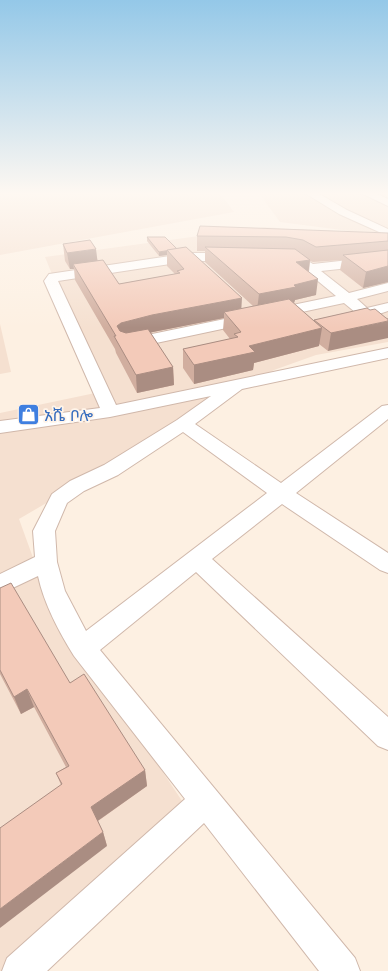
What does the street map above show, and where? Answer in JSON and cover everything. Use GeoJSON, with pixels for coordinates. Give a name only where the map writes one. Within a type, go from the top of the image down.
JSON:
{"type":"FeatureCollection","features":[{"type":"Feature","properties":{"kind":"street"},"geometry":{"type":"LineString","coordinates":[[110,412],[52,281],[54,278],[190,257],[245,257]]}},
{"type":"Feature","properties":{"kind":"street"},"geometry":{"type":"LineString","coordinates":[[190,257],[202,268]]}},
{"type":"Feature","properties":{"kind":"street"},"geometry":{"type":"LineString","coordinates":[[276,258],[297,260],[310,268],[388,332]]}},
{"type":"Feature","properties":{"kind":"street"},"geometry":{"type":"LineString","coordinates":[[310,268],[377,261]]}},
{"type":"Feature","properties":{"kind":"street"},"geometry":{"type":"LineString","coordinates":[[128,344],[346,298],[388,287]]}},
{"type":"Feature","properties":{"kind":"street"},"geometry":{"type":"LineString","coordinates":[[242,306],[254,317]]}},
{"type":"Feature","properties":{"kind":"street"},"geometry":{"type":"LineString","coordinates":[[365,313],[388,307]]}},
{"type":"Feature","properties":{"kind":"street"},"geometry":{"type":"LineString","coordinates":[[0,427],[110,412],[388,353]]}},
{"type":"Feature","properties":{"kind":"street"},"geometry":{"type":"LineString","coordinates":[[236,386],[183,424],[111,470],[77,486],[59,499],[44,530],[46,562],[53,591],[73,632],[83,648],[342,971]]}},
{"type":"Feature","properties":{"kind":"street"},"geometry":{"type":"LineString","coordinates":[[83,648],[388,410]]}},
{"type":"Feature","properties":{"kind":"street"},"geometry":{"type":"LineString","coordinates":[[183,424],[280,493],[388,564]]}},
{"type":"Feature","properties":{"kind":"street"},"geometry":{"type":"LineString","coordinates":[[197,558],[388,736]]}},
{"type":"Feature","properties":{"kind":"street"},"geometry":{"type":"LineString","coordinates":[[0,585],[46,562]]}},
{"type":"Feature","properties":{"kind":"street"},"geometry":{"type":"LineString","coordinates":[[29,968],[206,802]]}},
{"type":"Feature","properties":{"kind":"shaded area"},"geometry":{"type":"Polygon","coordinates":[[[0,237],[96,237],[0,255],[0,237]]]}},
{"type":"Feature","properties":{"kind":"shaded area"},"geometry":{"type":"Polygon","coordinates":[[[189,237],[388,238],[388,342],[316,355],[274,370],[19,519],[48,599],[194,819],[19,971],[0,971],[0,413],[100,392],[45,257],[189,237]]]}},
{"type":"Feature","properties":{"kind":"shaded area"},"geometry":{"type":"Polygon","coordinates":[[[0,324],[11,372],[0,374],[0,324]]]}},
{"type":"Feature","properties":{"kind":"building"},"geometry":{"type":"Polygon","coordinates":[[[147,237],[165,237],[177,249],[159,252],[147,237]]]}},
{"type":"Feature","properties":{"kind":"building"},"geometry":{"type":"Polygon","coordinates":[[[288,237],[388,237],[388,241],[316,247],[303,240],[288,237]]]}},
{"type":"Feature","properties":{"kind":"building"},"geometry":{"type":"Polygon","coordinates":[[[90,240],[96,249],[67,253],[63,244],[90,240]]]}},
{"type":"Feature","properties":{"kind":"building"},"geometry":{"type":"Polygon","coordinates":[[[186,247],[242,298],[152,315],[121,323],[117,326],[120,331],[126,333],[148,329],[173,367],[136,375],[114,336],[116,336],[73,264],[103,260],[119,284],[180,273],[177,271],[184,269],[167,250],[186,247]]]}},
{"type":"Feature","properties":{"kind":"building"},"geometry":{"type":"Polygon","coordinates":[[[205,247],[295,249],[310,260],[296,262],[318,279],[294,285],[296,287],[259,294],[205,247]]]}},
{"type":"Feature","properties":{"kind":"building"},"geometry":{"type":"Polygon","coordinates":[[[388,250],[388,266],[366,272],[343,255],[388,250]]]}},
{"type":"Feature","properties":{"kind":"building"},"geometry":{"type":"Polygon","coordinates":[[[289,299],[322,328],[249,346],[255,352],[194,365],[183,349],[238,337],[234,334],[241,332],[224,312],[289,299]]]}},
{"type":"Feature","properties":{"kind":"building"},"geometry":{"type":"Polygon","coordinates":[[[367,308],[370,310],[375,309],[388,319],[388,321],[331,333],[314,320],[367,308]]]}},
{"type":"Feature","properties":{"kind":"building"},"geometry":{"type":"Polygon","coordinates":[[[11,583],[70,683],[84,674],[145,770],[91,807],[103,832],[0,909],[0,828],[62,784],[56,773],[69,766],[27,689],[14,697],[0,670],[0,588],[11,583]]]}},
{"type":"Feature","properties":{"kind":"place","name":"አሼ ቦሎ"},"geometry":{"type":"Point","coordinates":[28,415]}}]}
